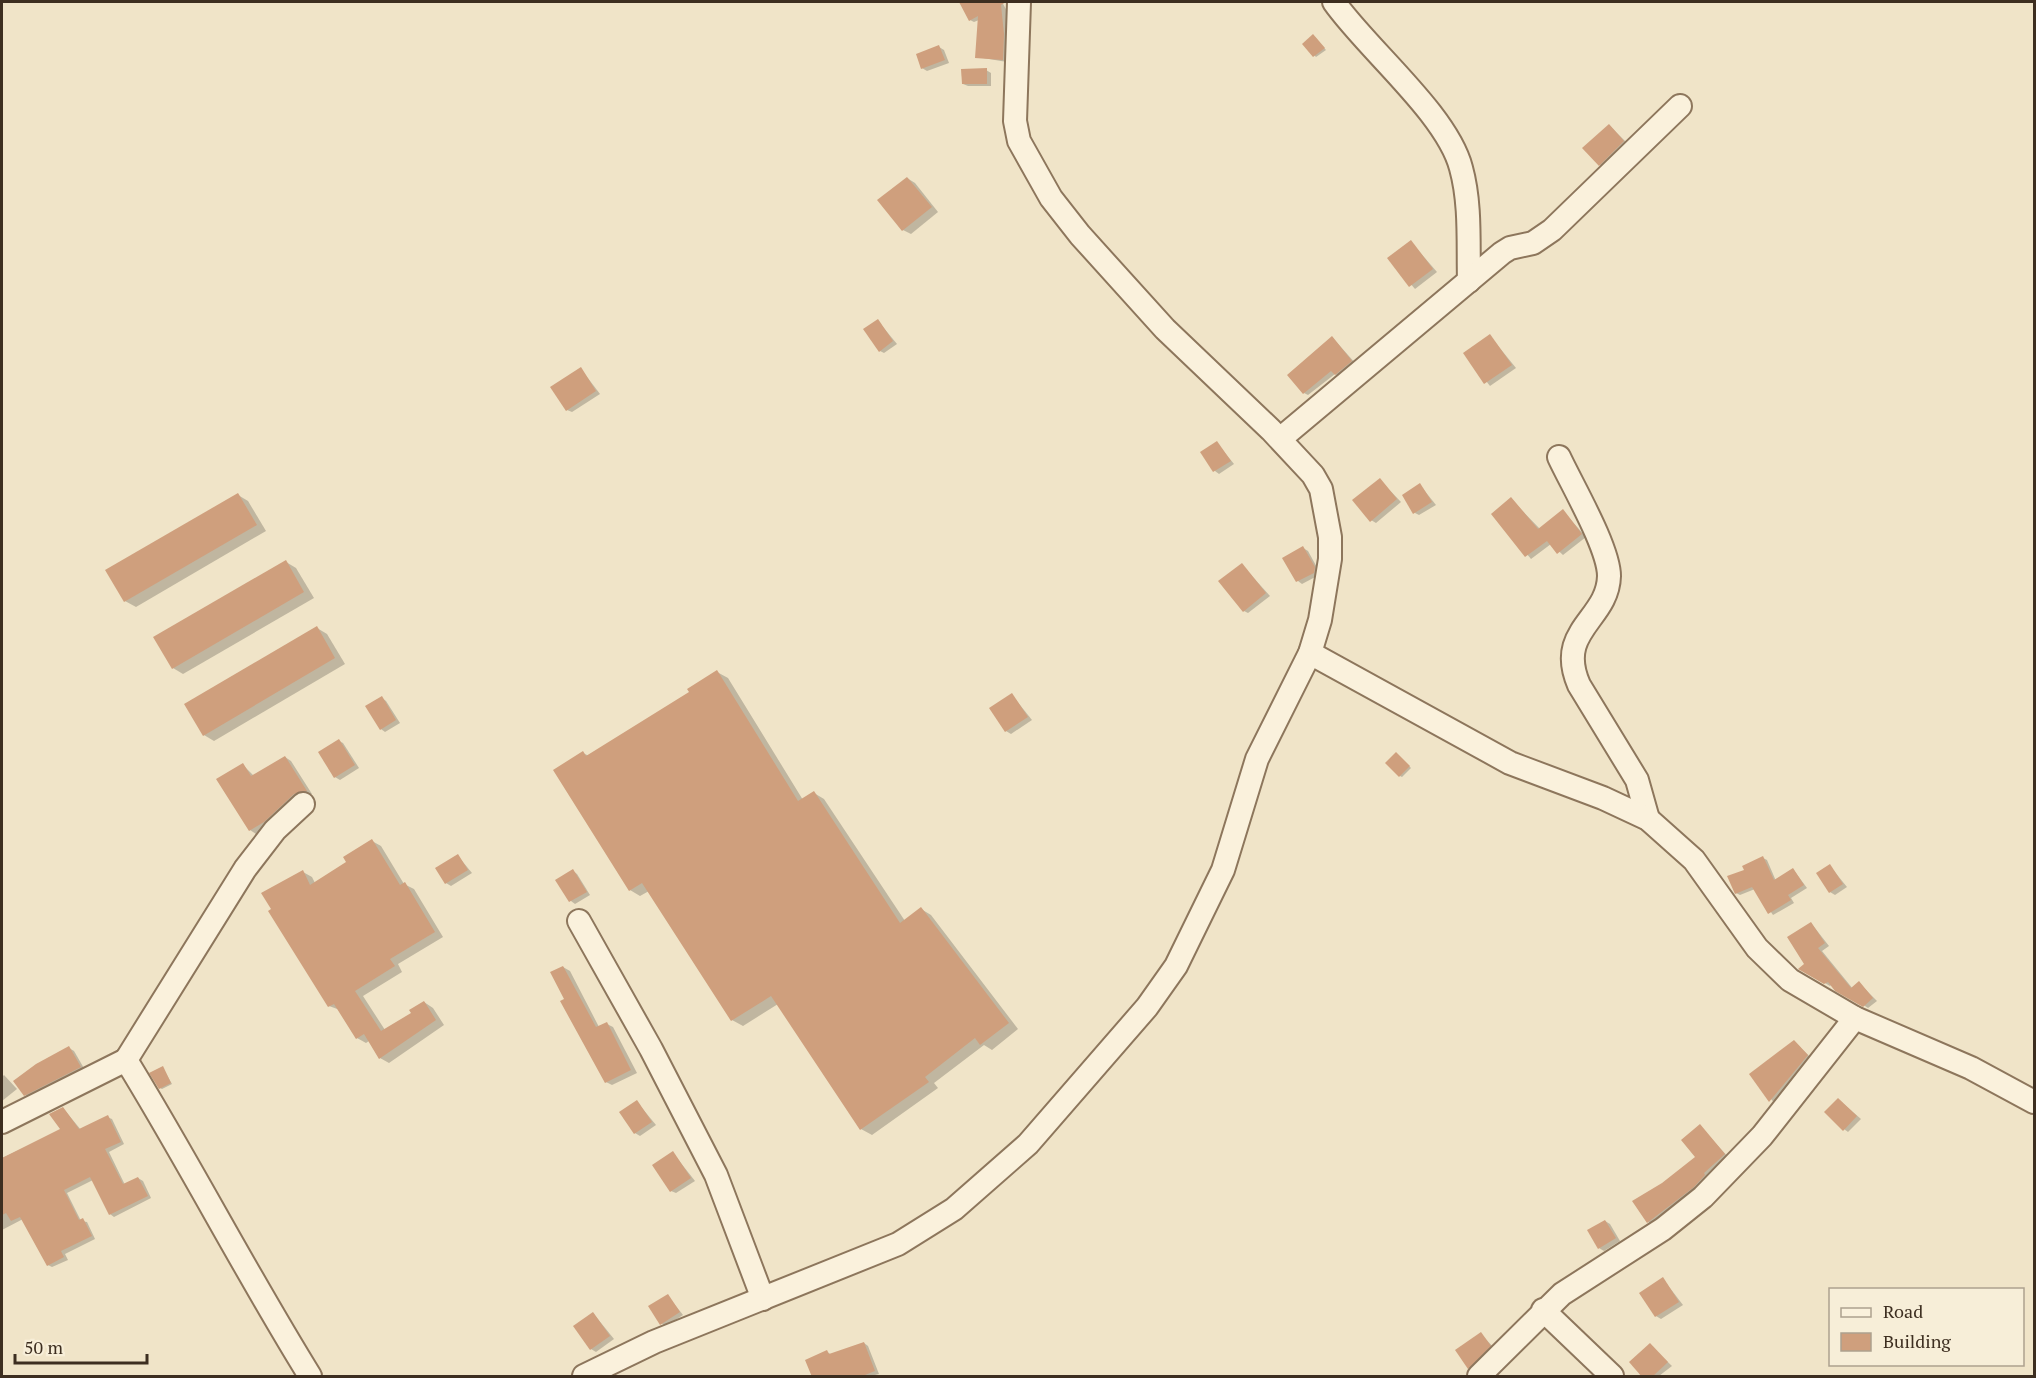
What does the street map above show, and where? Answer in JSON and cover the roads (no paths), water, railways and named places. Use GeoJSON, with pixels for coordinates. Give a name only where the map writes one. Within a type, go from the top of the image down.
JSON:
{"type":"FeatureCollection","features":[{"type":"Feature","properties":{"kind":"street"},"geometry":{"type":"LineString","coordinates":[[584,1377],[654,1342],[898,1244],[954,1209],[1028,1144],[1147,1007],[1176,966],[1199,924],[1223,870],[1257,759],[1310,652],[1326,590],[1330,559],[1327,516],[1321,489],[1313,475],[1280,439],[1165,329],[1080,236],[1034,170],[1019,141],[1015,121],[1018,2]]}},
{"type":"Feature","properties":{"kind":"street"},"geometry":{"type":"LineString","coordinates":[[1334,2],[1365,43],[1423,105],[1453,149],[1465,184],[1468,281]]}},
{"type":"Feature","properties":{"kind":"street"},"geometry":{"type":"LineString","coordinates":[[1280,439],[1506,250],[1527,246],[1552,230],[1680,106]]}},
{"type":"Feature","properties":{"kind":"street"},"geometry":{"type":"LineString","coordinates":[[1559,457],[1601,546],[1609,574],[1605,592],[1576,644],[1570,660],[1572,669],[1579,685],[1637,780],[1648,819]]}},
{"type":"Feature","properties":{"kind":"street"},"geometry":{"type":"LineString","coordinates":[[1310,652],[1510,762],[1603,798],[1648,819],[1694,860],[1773,966],[1817,997],[1855,1018],[1971,1068],[2034,1102]]}},
{"type":"Feature","properties":{"kind":"street"},"geometry":{"type":"LineString","coordinates":[[2,1122],[126,1060],[245,869],[275,830],[303,804]]}},
{"type":"Feature","properties":{"kind":"street"},"geometry":{"type":"LineString","coordinates":[[579,921],[706,1155],[763,1299]]}},
{"type":"Feature","properties":{"kind":"street"},"geometry":{"type":"LineString","coordinates":[[1479,1377],[1543,1310],[1587,1276],[1628,1254],[1704,1197],[1762,1136],[1855,1018]]}},
{"type":"Feature","properties":{"kind":"street"},"geometry":{"type":"LineString","coordinates":[[126,1060],[177,1144],[262,1299],[310,1377]]}},
{"type":"Feature","properties":{"kind":"street"},"geometry":{"type":"LineString","coordinates":[[1543,1310],[1612,1377]]}}]}
